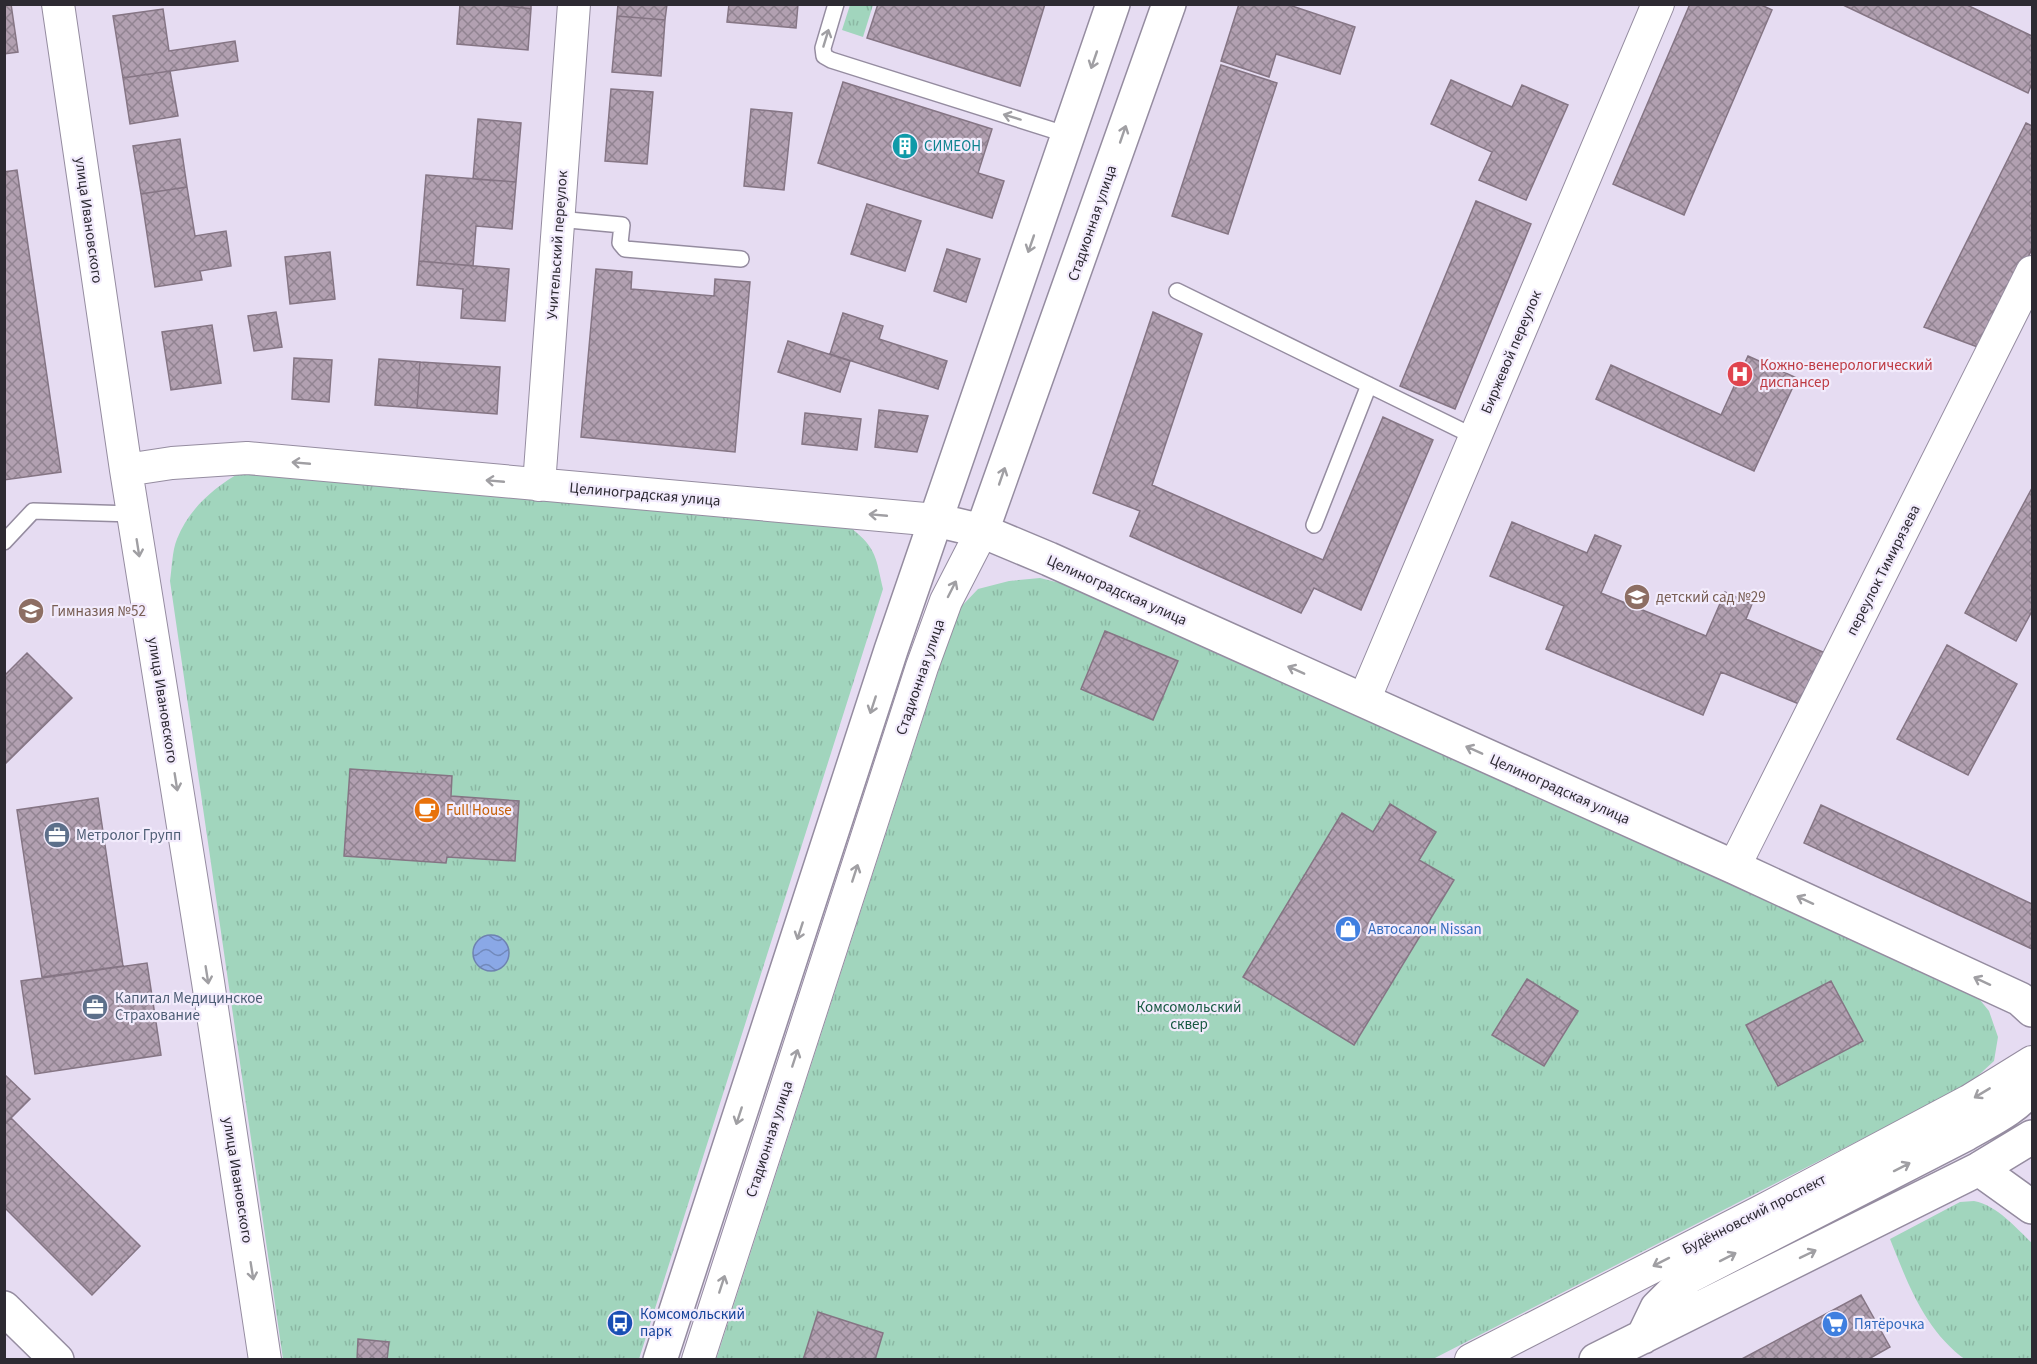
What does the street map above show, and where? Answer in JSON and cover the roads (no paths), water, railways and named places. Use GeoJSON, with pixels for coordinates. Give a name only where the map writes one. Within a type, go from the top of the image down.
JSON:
{"type":"FeatureCollection","features":[{"type":"Feature","properties":{"kind":"main road"},"geometry":{"type":"LineString","coordinates":[[660,1359],[887,661],[1113,4]]}},
{"type":"Feature","properties":{"kind":"main road","name":"Стадионная улица"},"geometry":{"type":"LineString","coordinates":[[982,531],[1169,4]]}},
{"type":"Feature","properties":{"kind":"main road","name":"Целиноградская улица"},"geometry":{"type":"LineString","coordinates":[[936,520],[982,531],[1364,700],[2020,999],[2032,1010]]}},
{"type":"Feature","properties":{"kind":"main road"},"geometry":{"type":"LineString","coordinates":[[1643,1337],[1657,1308],[1688,1277],[1966,1134],[2005,1112],[2021,1100],[2032,1087]]}},
{"type":"Feature","properties":{"kind":"main road"},"geometry":{"type":"LineString","coordinates":[[1596,1359],[1979,1168],[2032,1137]]}},
{"type":"Feature","properties":{"kind":"main road"},"geometry":{"type":"LineString","coordinates":[[1979,1168],[2032,1207]]}},
{"type":"Feature","properties":{"kind":"main road"},"geometry":{"type":"LineString","coordinates":[[4,1308],[57,1359]]}},
{"type":"Feature","properties":{"kind":"street","name":"улица Ивановского"},"geometry":{"type":"LineString","coordinates":[[58,4],[126,470],[208,982],[265,1359]]}},
{"type":"Feature","properties":{"kind":"street","name":"Учительский переулок"},"geometry":{"type":"LineString","coordinates":[[539,485],[574,4]]}},
{"type":"Feature","properties":{"kind":"street","name":"Биржевой переулок"},"geometry":{"type":"LineString","coordinates":[[1364,700],[1658,4]]}},
{"type":"Feature","properties":{"kind":"street","name":"переулок Тимирязева"},"geometry":{"type":"LineString","coordinates":[[1734,867],[2032,272]]}},
{"type":"Feature","properties":{"kind":"street","name":"Целиноградская улица"},"geometry":{"type":"LineString","coordinates":[[126,470],[172,463],[247,458],[936,520]]}},
{"type":"Feature","properties":{"kind":"street","name":"Стадионная улица"},"geometry":{"type":"LineString","coordinates":[[698,1359],[922,667],[946,601],[982,531]]}},
{"type":"Feature","properties":{"kind":"street","name":"Будённовский проспект"},"geometry":{"type":"LineString","coordinates":[[1471,1359],[1969,1101],[2032,1062]]}},
{"type":"Feature","properties":{"kind":"lane"},"geometry":{"type":"LineString","coordinates":[[836,4],[823,48],[824,56],[831,60],[1068,135]]}},
{"type":"Feature","properties":{"kind":"lane"},"geometry":{"type":"LineString","coordinates":[[558,219],[621,225],[620,243],[625,249],[741,259]]}},
{"type":"Feature","properties":{"kind":"lane"},"geometry":{"type":"LineString","coordinates":[[1177,291],[1475,437]]}},
{"type":"Feature","properties":{"kind":"lane"},"geometry":{"type":"LineString","coordinates":[[1314,525],[1369,385]]}},
{"type":"Feature","properties":{"kind":"lane"},"geometry":{"type":"LineString","coordinates":[[4,542],[33,511],[133,514]]}},
{"type":"Feature","properties":{"kind":"water"},"geometry":{"type":"Polygon","coordinates":[[[491,935],[504,940],[509,953],[504,966],[491,971],[478,966],[473,953],[478,940],[491,935]]]}},
{"type":"Feature","properties":{"kind":"place","name":"СИМЕОН"},"geometry":{"type":"Point","coordinates":[905,146]}},
{"type":"Feature","properties":{"kind":"place","name":"Кожно-венерологический диспансер"},"geometry":{"type":"Point","coordinates":[1740,374]}},
{"type":"Feature","properties":{"kind":"place","name":"детский сад №29"},"geometry":{"type":"Point","coordinates":[1637,597]}},
{"type":"Feature","properties":{"kind":"place","name":"Гимназия №52"},"geometry":{"type":"Point","coordinates":[31,611]}},
{"type":"Feature","properties":{"kind":"place","name":"Full House"},"geometry":{"type":"Point","coordinates":[427,810]}},
{"type":"Feature","properties":{"kind":"place","name":"Метролог Групп"},"geometry":{"type":"Point","coordinates":[57,835]}},
{"type":"Feature","properties":{"kind":"place","name":"Автосалон Nissan"},"geometry":{"type":"Point","coordinates":[1348,929]}},
{"type":"Feature","properties":{"kind":"place","name":"Капитал Медицинское Страхование"},"geometry":{"type":"Point","coordinates":[95,1007]}},
{"type":"Feature","properties":{"kind":"place","name":"Комсомольский парк"},"geometry":{"type":"Point","coordinates":[620,1323]}},
{"type":"Feature","properties":{"kind":"place","name":"Пятёрочка"},"geometry":{"type":"Point","coordinates":[1835,1324]}},
{"type":"Feature","properties":{"kind":"park label","name":"Комсомольский сквер"},"geometry":{"type":"Point","coordinates":[1189,1016]}}]}
